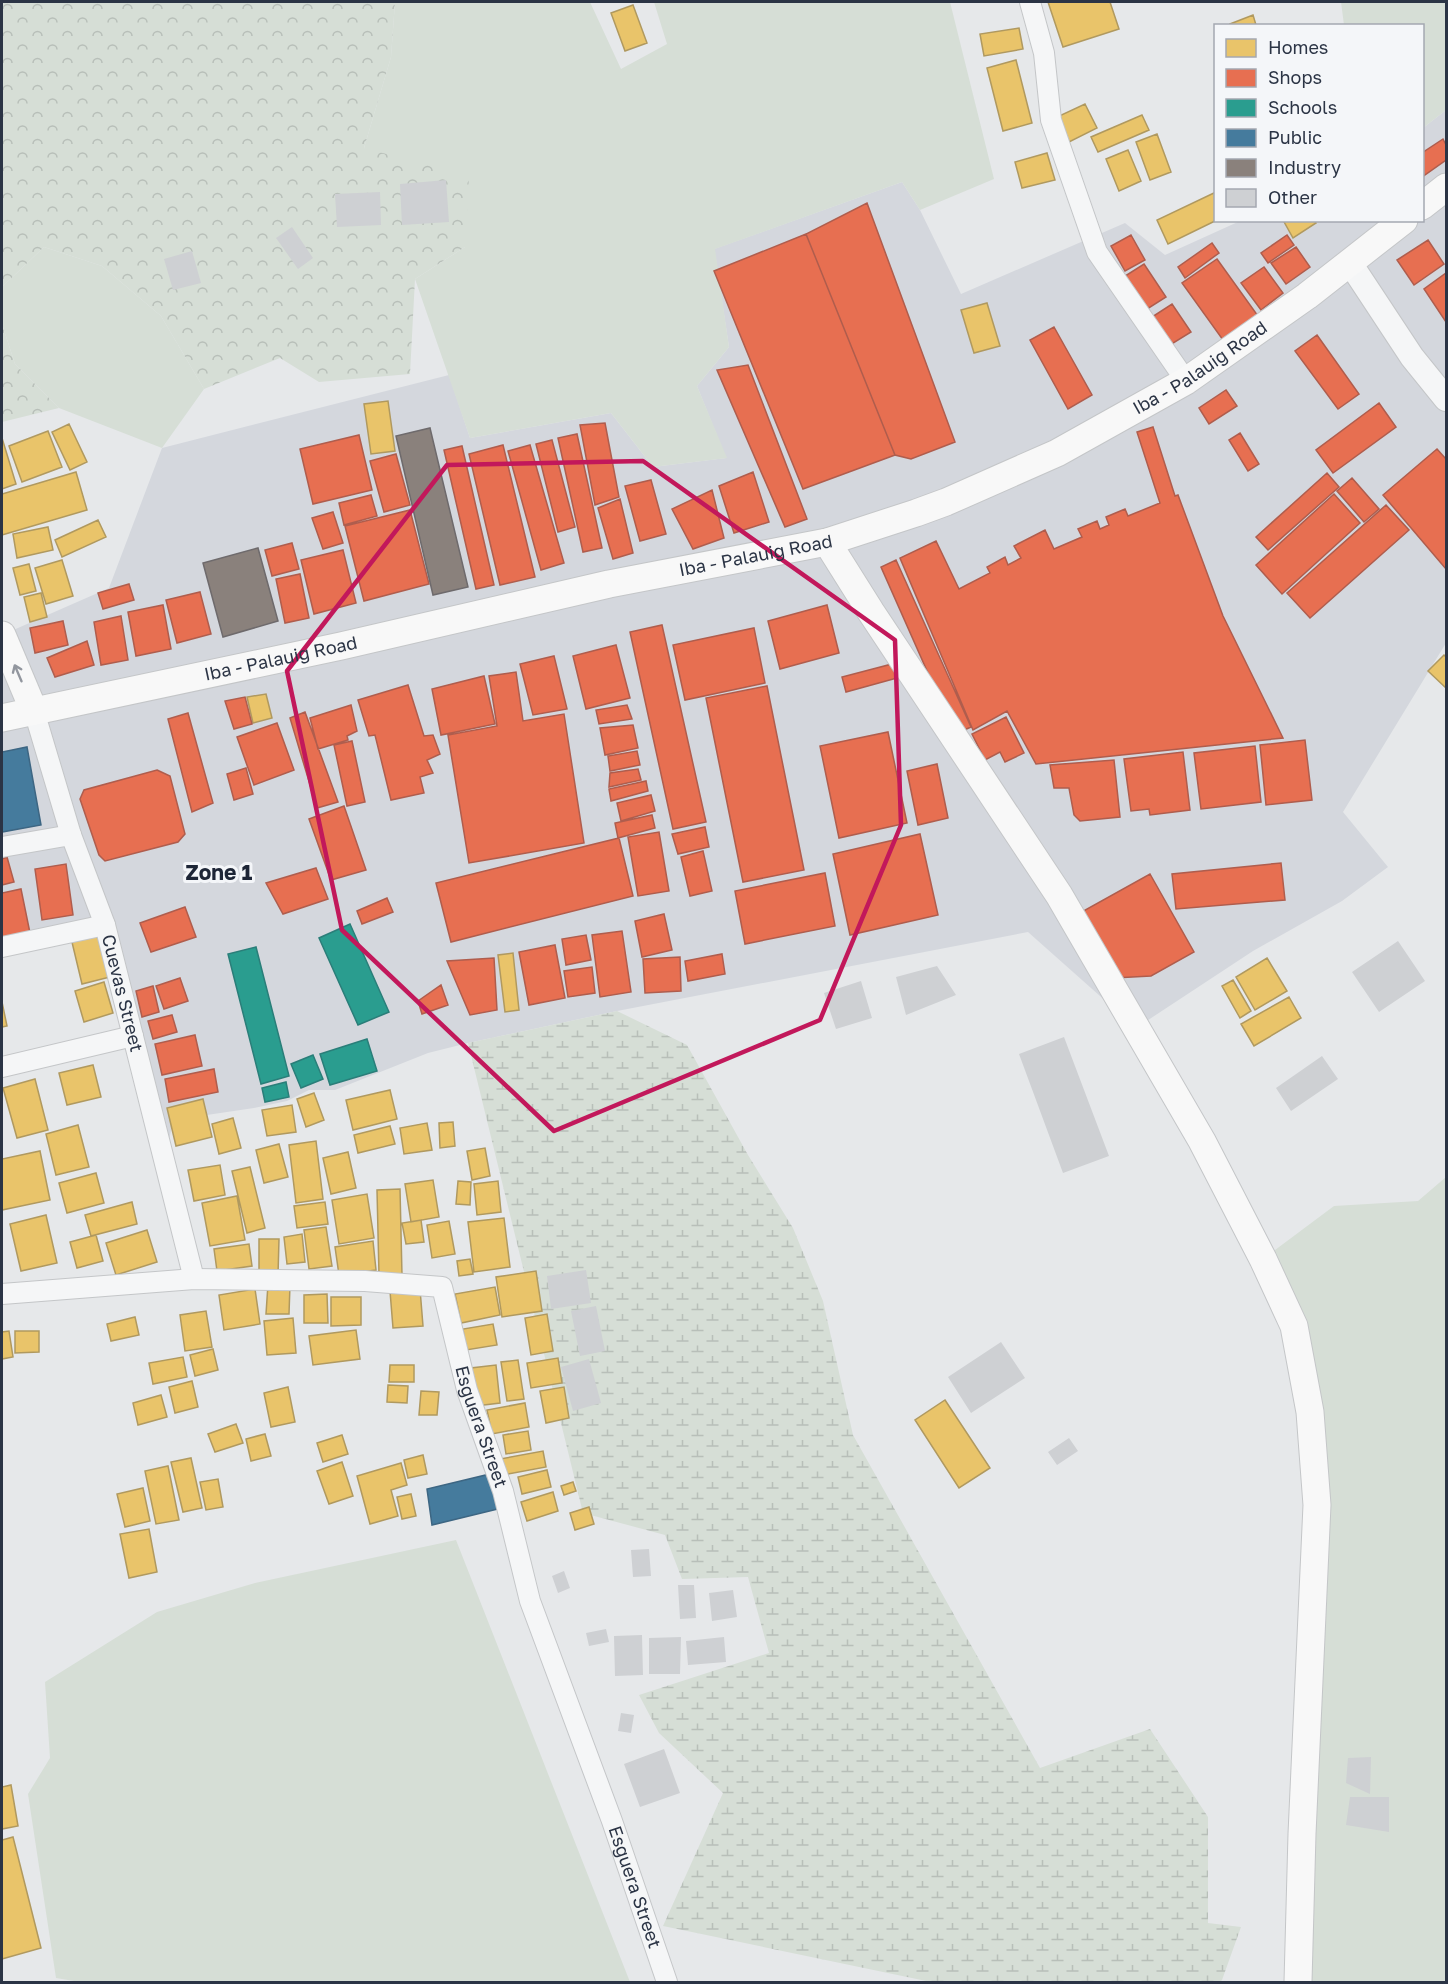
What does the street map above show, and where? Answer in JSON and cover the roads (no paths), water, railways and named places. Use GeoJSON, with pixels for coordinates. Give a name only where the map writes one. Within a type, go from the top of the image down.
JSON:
{"type":"FeatureCollection","features":[{"type":"Feature","properties":{"kind":"main road"},"geometry":{"type":"LineString","coordinates":[[1424,204],[1446,187]]}},
{"type":"Feature","properties":{"kind":"main road","name":"Iba - Palauig Road"},"geometry":{"type":"LineString","coordinates":[[2,718],[341,646],[609,584],[827,542],[946,502],[1042,460],[1186,381],[1252,336],[1401,222]]}},
{"type":"Feature","properties":{"kind":"main road"},"geometry":{"type":"LineString","coordinates":[[827,542],[1059,895],[1202,1141],[1263,1258],[1294,1326],[1310,1412],[1317,1505],[1302,1834],[1298,1983]]}},
{"type":"Feature","properties":{"kind":"main road"},"geometry":{"type":"LineString","coordinates":[[2,635],[34,711]]}},
{"type":"Feature","properties":{"kind":"street"},"geometry":{"type":"LineString","coordinates":[[1030,2],[1044,53],[1051,120],[1097,252],[1186,381]]}},
{"type":"Feature","properties":{"kind":"street"},"geometry":{"type":"LineString","coordinates":[[1350,263],[1412,357],[1446,399]]}},
{"type":"Feature","properties":{"kind":"street","name":"Cuevas Street"},"geometry":{"type":"LineString","coordinates":[[34,711],[71,835],[105,925],[194,1278]]}},
{"type":"Feature","properties":{"kind":"street"},"geometry":{"type":"LineString","coordinates":[[2,847],[71,835]]}},
{"type":"Feature","properties":{"kind":"street"},"geometry":{"type":"LineString","coordinates":[[2,947],[105,925]]}},
{"type":"Feature","properties":{"kind":"street"},"geometry":{"type":"LineString","coordinates":[[2,1067],[133,1036]]}},
{"type":"Feature","properties":{"kind":"street","name":"Esguera Street"},"geometry":{"type":"LineString","coordinates":[[2,1294],[194,1278],[365,1281],[442,1287],[467,1390],[503,1491],[530,1601],[612,1821],[666,1983]]}},
{"type":"Feature","properties":{"kind":"district","name":"Zone 1"},"geometry":{"type":"Point","coordinates":[219,873]}}]}
